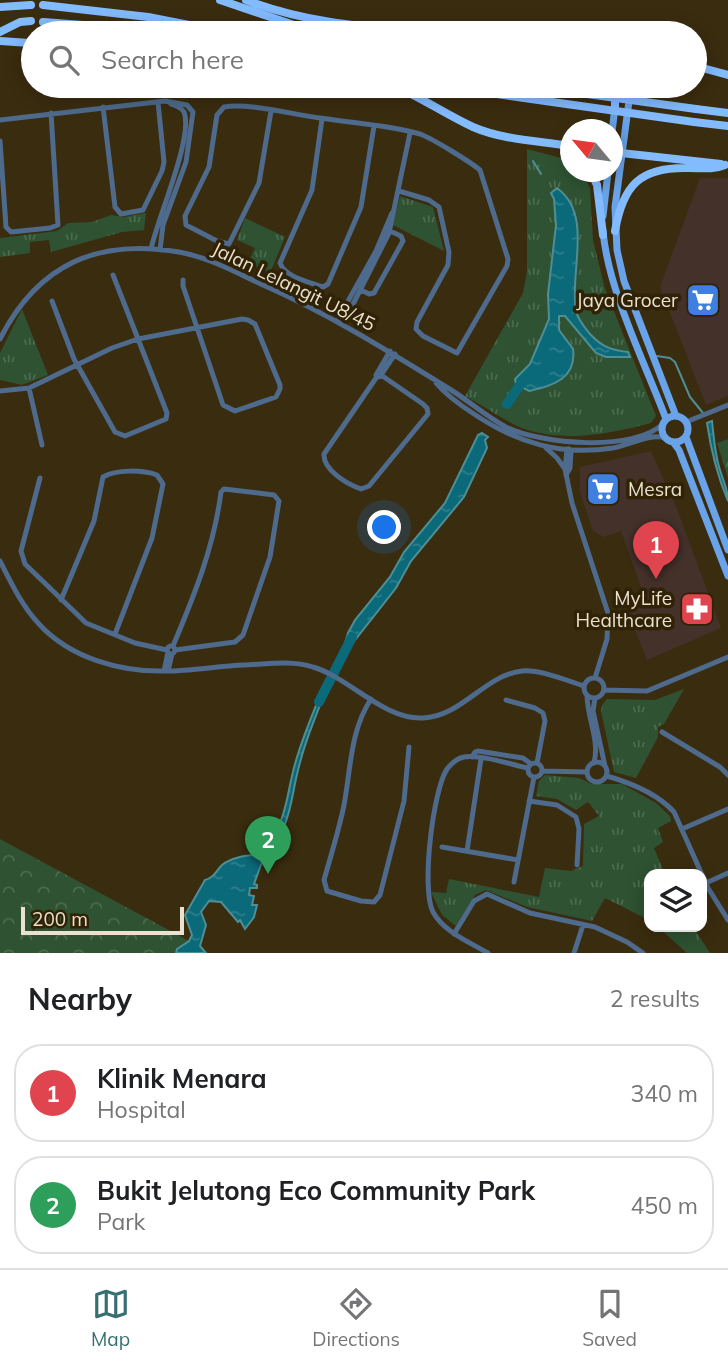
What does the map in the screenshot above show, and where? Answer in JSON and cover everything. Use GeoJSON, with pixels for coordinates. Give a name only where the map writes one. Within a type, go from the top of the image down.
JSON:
{"type":"FeatureCollection","features":[{"type":"Feature","properties":{"kind":"highway"},"geometry":{"type":"LineString","coordinates":[[220,0],[283,21]]}},
{"type":"Feature","properties":{"kind":"highway"},"geometry":{"type":"LineString","coordinates":[[246,0],[296,17],[320,21]]}},
{"type":"Feature","properties":{"kind":"highway"},"geometry":{"type":"LineString","coordinates":[[0,7],[32,5]]}},
{"type":"Feature","properties":{"kind":"highway"},"geometry":{"type":"LineString","coordinates":[[43,5],[164,21]]}},
{"type":"Feature","properties":{"kind":"highway"},"geometry":{"type":"LineString","coordinates":[[0,32],[13,24],[21,23]]}},
{"type":"Feature","properties":{"kind":"highway"},"geometry":{"type":"LineString","coordinates":[[0,41],[21,42]]}},
{"type":"Feature","properties":{"kind":"highway"},"geometry":{"type":"LineString","coordinates":[[707,69],[728,75]]}},
{"type":"Feature","properties":{"kind":"highway"},"geometry":{"type":"LineString","coordinates":[[423,98],[474,127],[497,135],[560,144]]}},
{"type":"Feature","properties":{"kind":"highway"},"geometry":{"type":"LineString","coordinates":[[518,98],[728,126]]}},
{"type":"Feature","properties":{"kind":"highway"},"geometry":{"type":"LineString","coordinates":[[616,98],[728,113]]}},
{"type":"Feature","properties":{"kind":"highway"},"geometry":{"type":"LineString","coordinates":[[615,107],[616,98]]}},
{"type":"Feature","properties":{"kind":"highway"},"geometry":{"type":"LineString","coordinates":[[539,141],[560,149]]}},
{"type":"Feature","properties":{"kind":"highway"},"geometry":{"type":"LineString","coordinates":[[623,153],[727,165]]}},
{"type":"Feature","properties":{"kind":"highway"},"geometry":{"type":"LineString","coordinates":[[615,231],[625,196],[637,180],[664,169],[716,169],[727,165]]}},
{"type":"Feature","properties":{"kind":"highway"},"geometry":{"type":"LineString","coordinates":[[596,182],[603,234]]}},
{"type":"Feature","properties":{"kind":"main road"},"geometry":{"type":"LineString","coordinates":[[623,146],[629,98]]}},
{"type":"Feature","properties":{"kind":"main road"},"geometry":{"type":"LineString","coordinates":[[614,119],[615,107]]}},
{"type":"Feature","properties":{"kind":"main road"},"geometry":{"type":"LineString","coordinates":[[607,182],[603,234],[617,290],[665,421],[662,431],[678,450],[728,576]]}},
{"type":"Feature","properties":{"kind":"main road"},"geometry":{"type":"LineString","coordinates":[[618,182],[615,231],[622,274],[676,416],[686,422],[686,437],[728,550]]}},
{"type":"Feature","properties":{"kind":"main road"},"geometry":{"type":"LineString","coordinates":[[665,421],[676,416]]}},
{"type":"Feature","properties":{"kind":"main road"},"geometry":{"type":"LineString","coordinates":[[669,440],[680,441],[686,437]]}},
{"type":"Feature","properties":{"kind":"street"},"geometry":{"type":"LineString","coordinates":[[103,107],[114,207],[121,214],[143,210],[162,171],[161,102]]}},
{"type":"Feature","properties":{"kind":"street"},"geometry":{"type":"LineString","coordinates":[[151,249],[184,141],[184,112],[180,107],[161,102]]}},
{"type":"Feature","properties":{"kind":"street"},"geometry":{"type":"LineString","coordinates":[[0,120],[103,107],[161,102],[184,103],[193,112],[186,162],[165,217],[160,250]]}},
{"type":"Feature","properties":{"kind":"street"},"geometry":{"type":"LineString","coordinates":[[271,111],[259,183],[229,244],[187,227],[185,216],[209,167],[220,109],[232,106],[271,111],[424,136],[480,170],[508,259],[507,266],[457,353],[423,336],[416,329],[449,260],[441,212],[429,200],[399,191]]}},
{"type":"Feature","properties":{"kind":"street"},"geometry":{"type":"LineString","coordinates":[[0,141],[6,227],[11,232],[58,225],[51,113]]}},
{"type":"Feature","properties":{"kind":"street"},"geometry":{"type":"LineString","coordinates":[[322,119],[312,190],[280,263],[288,273],[323,287],[328,284],[362,207],[374,126]]}},
{"type":"Feature","properties":{"kind":"street"},"geometry":{"type":"LineString","coordinates":[[340,322],[361,290],[390,231],[410,133]]}},
{"type":"Feature","properties":{"kind":"street"},"geometry":{"type":"LineString","coordinates":[[340,322],[394,210]]}},
{"type":"Feature","properties":{"kind":"street"},"geometry":{"type":"LineString","coordinates":[[361,290],[374,293],[403,241],[401,236],[390,231]]}},
{"type":"Feature","properties":{"kind":"street","name":"Jalan Lelangit U8/45"},"geometry":{"type":"LineString","coordinates":[[0,339],[31,291],[56,271],[107,250],[135,247],[160,250],[197,257],[340,322],[433,381],[444,394],[516,435],[544,447],[585,451],[622,446],[657,436],[669,440]]}},
{"type":"Feature","properties":{"kind":"street"},"geometry":{"type":"LineString","coordinates":[[52,301],[78,366],[118,435],[127,436],[160,423],[166,419],[167,413],[113,275]]}},
{"type":"Feature","properties":{"kind":"street"},"geometry":{"type":"LineString","coordinates":[[2,389],[29,388],[107,350],[138,339],[196,329],[242,319],[253,322],[280,384],[281,389],[277,396],[235,411],[226,408],[196,329],[183,280]]}},
{"type":"Feature","properties":{"kind":"street"},"geometry":{"type":"LineString","coordinates":[[378,376],[424,404],[428,414],[369,486],[361,489],[328,468],[323,457],[392,353]]}},
{"type":"Feature","properties":{"kind":"street"},"geometry":{"type":"LineString","coordinates":[[29,388],[42,445]]}},
{"type":"Feature","properties":{"kind":"street"},"geometry":{"type":"LineString","coordinates":[[686,422],[728,405]]}},
{"type":"Feature","properties":{"kind":"street","name":"Jalan Lelangit U8/45"},"geometry":{"type":"LineString","coordinates":[[516,435],[578,442],[622,440],[653,430],[665,421]]}},
{"type":"Feature","properties":{"kind":"street"},"geometry":{"type":"LineString","coordinates":[[558,440],[568,450],[567,471],[579,527],[608,613],[607,639],[595,678]]}},
{"type":"Feature","properties":{"kind":"street"},"geometry":{"type":"LineString","coordinates":[[568,450],[578,442]]}},
{"type":"Feature","properties":{"kind":"street"},"geometry":{"type":"LineString","coordinates":[[544,447],[567,471]]}},
{"type":"Feature","properties":{"kind":"street"},"geometry":{"type":"LineString","coordinates":[[567,471],[576,457],[585,451]]}},
{"type":"Feature","properties":{"kind":"street"},"geometry":{"type":"LineString","coordinates":[[61,600],[94,521],[103,477],[110,473],[128,472],[157,475],[163,484],[152,538],[115,634]]}},
{"type":"Feature","properties":{"kind":"street"},"geometry":{"type":"LineString","coordinates":[[40,478],[21,554],[27,566],[86,623],[140,645],[171,650],[240,640],[267,567],[278,498],[272,494],[232,488],[220,492],[211,545],[190,607],[171,650],[166,671]]}},
{"type":"Feature","properties":{"kind":"street"},"geometry":{"type":"LineString","coordinates":[[0,561],[31,614],[56,638],[78,653],[99,662],[131,669],[166,671],[278,664],[313,667],[400,715],[424,718],[447,712],[497,681],[519,671],[531,671],[584,686]]}},
{"type":"Feature","properties":{"kind":"street"},"geometry":{"type":"LineString","coordinates":[[604,690],[602,682],[595,678],[587,680],[584,686],[587,714],[596,745],[594,763],[587,772],[589,779],[597,783],[607,776],[593,712],[595,698],[604,690],[647,691],[728,657]]}},
{"type":"Feature","properties":{"kind":"street"},"geometry":{"type":"LineString","coordinates":[[587,695],[595,698]]}},
{"type":"Feature","properties":{"kind":"street"},"geometry":{"type":"LineString","coordinates":[[371,699],[358,722],[354,738],[344,807],[324,880],[327,891],[374,902],[380,895],[404,801],[409,747]]}},
{"type":"Feature","properties":{"kind":"street"},"geometry":{"type":"LineString","coordinates":[[506,700],[543,713],[545,721],[530,774],[534,777]]}},
{"type":"Feature","properties":{"kind":"street"},"geometry":{"type":"LineString","coordinates":[[662,732],[720,767],[728,775]]}},
{"type":"Feature","properties":{"kind":"street"},"geometry":{"type":"LineString","coordinates":[[472,757],[478,751],[523,758],[542,771],[587,772]]}},
{"type":"Feature","properties":{"kind":"street"},"geometry":{"type":"LineString","coordinates":[[488,953],[454,934],[438,920],[429,903],[426,880],[435,814],[447,770],[462,758],[532,765]]}},
{"type":"Feature","properties":{"kind":"street"},"geometry":{"type":"LineString","coordinates":[[467,851],[481,759]]}},
{"type":"Feature","properties":{"kind":"street"},"geometry":{"type":"LineString","coordinates":[[594,763],[605,766]]}},
{"type":"Feature","properties":{"kind":"street"},"geometry":{"type":"LineString","coordinates":[[514,883],[534,777],[542,771]]}},
{"type":"Feature","properties":{"kind":"street"},"geometry":{"type":"LineString","coordinates":[[607,776],[643,789],[667,804],[682,829],[700,869]]}},
{"type":"Feature","properties":{"kind":"street"},"geometry":{"type":"LineString","coordinates":[[529,801],[557,805],[576,817],[579,830],[577,865]]}},
{"type":"Feature","properties":{"kind":"street"},"geometry":{"type":"LineString","coordinates":[[682,829],[728,809]]}},
{"type":"Feature","properties":{"kind":"street"},"geometry":{"type":"LineString","coordinates":[[442,847],[518,860]]}},
{"type":"Feature","properties":{"kind":"street"},"geometry":{"type":"LineString","coordinates":[[707,883],[728,873]]}},
{"type":"Feature","properties":{"kind":"street"},"geometry":{"type":"LineString","coordinates":[[707,885],[728,920]]}},
{"type":"Feature","properties":{"kind":"street"},"geometry":{"type":"LineString","coordinates":[[454,934],[474,901],[487,894],[533,914],[595,927],[643,953]]}},
{"type":"Feature","properties":{"kind":"street"},"geometry":{"type":"LineString","coordinates":[[574,953],[583,925]]}},
{"type":"Feature","properties":{"kind":"shaded area"},"geometry":{"type":"Polygon","coordinates":[[[700,178],[728,178],[728,396],[706,405],[660,287],[700,178]]]}},
{"type":"Feature","properties":{"kind":"shaded area"},"geometry":{"type":"Polygon","coordinates":[[[651,451],[677,509],[721,628],[647,660],[627,610],[646,601],[621,531],[604,537],[593,531],[580,492],[580,467],[651,451]]]}},
{"type":"Feature","properties":{"kind":"green space"},"geometry":{"type":"Polygon","coordinates":[[[527,149],[560,158],[560,182],[587,182],[590,188],[593,240],[605,289],[656,416],[651,423],[586,435],[538,433],[508,421],[465,396],[523,293],[527,271],[527,149]]]}},
{"type":"Feature","properties":{"kind":"green space"},"geometry":{"type":"Polygon","coordinates":[[[400,196],[433,207],[444,251],[393,225],[400,196]]]}},
{"type":"Feature","properties":{"kind":"green space"},"geometry":{"type":"Polygon","coordinates":[[[146,213],[144,230],[122,232],[51,252],[49,240],[30,242],[30,253],[0,257],[0,238],[57,231],[68,223],[92,222],[111,215],[123,217],[146,213]]]}},
{"type":"Feature","properties":{"kind":"green space"},"geometry":{"type":"Polygon","coordinates":[[[245,218],[285,237],[270,273],[248,263],[255,248],[237,240],[245,218]]]}},
{"type":"Feature","properties":{"kind":"green space"},"geometry":{"type":"Polygon","coordinates":[[[22,309],[48,375],[22,385],[0,380],[0,353],[22,309]]]}},
{"type":"Feature","properties":{"kind":"green space"},"geometry":{"type":"Polygon","coordinates":[[[728,439],[728,478],[717,443],[728,439]]]}},
{"type":"Feature","properties":{"kind":"green space"},"geometry":{"type":"Polygon","coordinates":[[[684,689],[664,724],[658,727],[658,737],[636,778],[614,772],[601,711],[607,699],[655,700],[684,689]]]}},
{"type":"Feature","properties":{"kind":"green space"},"geometry":{"type":"Polygon","coordinates":[[[545,775],[579,778],[592,784],[622,784],[656,803],[670,816],[671,821],[658,828],[663,842],[654,848],[663,869],[644,869],[644,918],[605,898],[592,921],[527,907],[486,890],[475,895],[456,926],[442,915],[431,892],[446,893],[449,879],[539,897],[545,868],[571,871],[583,866],[584,824],[599,816],[588,802],[576,810],[557,799],[536,796],[539,781],[545,775]]]}},
{"type":"Feature","properties":{"kind":"green space"},"geometry":{"type":"Polygon","coordinates":[[[0,839],[189,941],[177,949],[176,953],[0,953],[0,839]]]}},
{"type":"Feature","properties":{"kind":"green space"},"geometry":{"type":"Polygon","coordinates":[[[664,932],[696,932],[710,953],[687,953],[664,932]]]}},
{"type":"Feature","properties":{"kind":"water"},"geometry":{"type":"Polygon","coordinates":[[[557,188],[568,199],[575,213],[578,245],[575,296],[578,318],[588,332],[603,345],[628,352],[630,357],[606,357],[596,353],[565,316],[559,316],[559,330],[573,349],[571,367],[562,379],[555,383],[529,391],[516,384],[515,379],[530,364],[549,319],[548,294],[556,225],[551,193],[557,188]]]}},
{"type":"Feature","properties":{"kind":"water"},"geometry":{"type":"Polygon","coordinates":[[[712,421],[716,454],[728,501],[710,443],[707,423],[712,421]]]}},
{"type":"Feature","properties":{"kind":"water"},"geometry":{"type":"Polygon","coordinates":[[[482,433],[488,437],[485,440],[487,448],[464,497],[411,561],[396,588],[348,649],[344,647],[355,620],[390,577],[404,552],[445,503],[478,435],[482,433]]]}},
{"type":"Feature","properties":{"kind":"water"},"geometry":{"type":"Polygon","coordinates":[[[322,691],[325,692],[303,750],[286,822],[262,857],[259,854],[281,821],[298,755],[322,691]]]}},
{"type":"Feature","properties":{"kind":"water"},"geometry":{"type":"Polygon","coordinates":[[[254,855],[262,862],[254,884],[257,888],[250,888],[249,895],[254,896],[252,905],[257,905],[254,917],[245,929],[240,920],[238,922],[221,902],[209,901],[201,912],[206,925],[200,946],[206,953],[176,953],[192,935],[185,915],[205,880],[229,861],[254,855]]]}},
{"type":"Feature","properties":{"kind":"waterway"},"geometry":{"type":"LineString","coordinates":[[533,161],[541,174]]}},
{"type":"Feature","properties":{"kind":"waterway"},"geometry":{"type":"LineString","coordinates":[[657,356],[670,358],[675,362],[690,397],[703,413]]}},
{"type":"Feature","properties":{"kind":"waterway"},"geometry":{"type":"LineString","coordinates":[[507,404],[525,378]]}},
{"type":"Feature","properties":{"kind":"waterway"},"geometry":{"type":"LineString","coordinates":[[319,702],[352,637]]}},
{"type":"Feature","properties":{"kind":"place","name":"Jaya Grocer"},"geometry":{"type":"Point","coordinates":[703,300]}},
{"type":"Feature","properties":{"kind":"place","name":"Mesra"},"geometry":{"type":"Point","coordinates":[603,489]}},
{"type":"Feature","properties":{"kind":"place","name":"Klinik Menara"},"geometry":{"type":"Point","coordinates":[656,579]}},
{"type":"Feature","properties":{"kind":"place","name":"MyLife Healthcare"},"geometry":{"type":"Point","coordinates":[697,609]}},
{"type":"Feature","properties":{"kind":"place","name":"Bukit Jelutong Eco Community Park"},"geometry":{"type":"Point","coordinates":[268,874]}}]}
